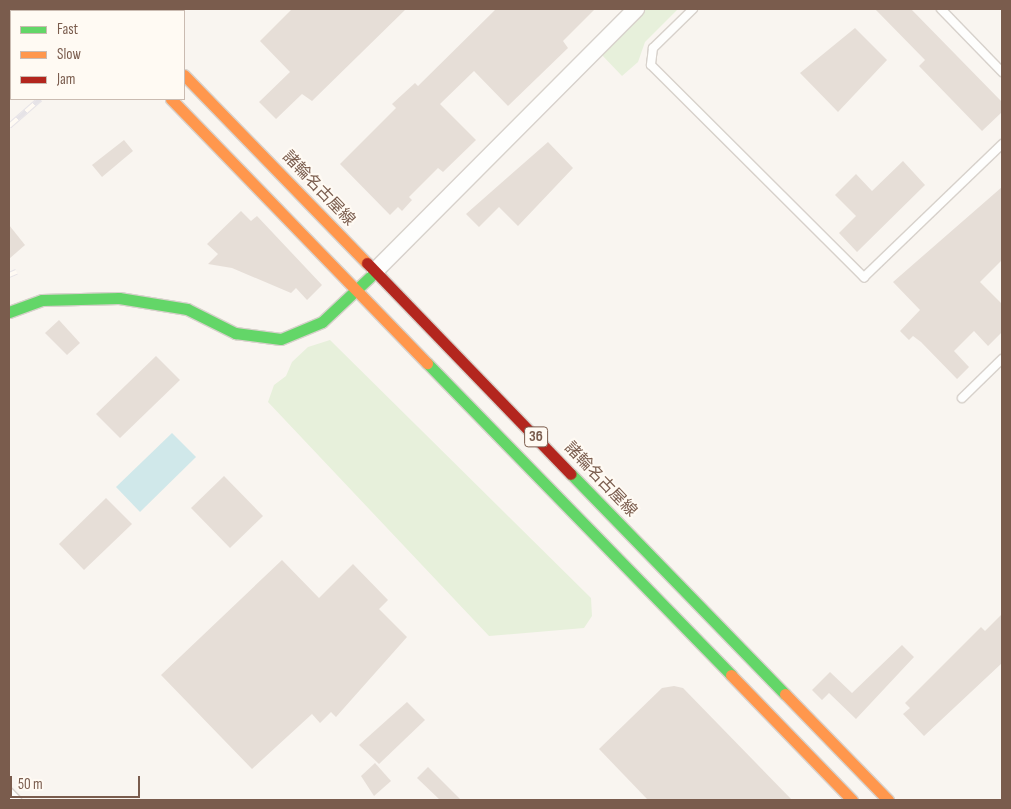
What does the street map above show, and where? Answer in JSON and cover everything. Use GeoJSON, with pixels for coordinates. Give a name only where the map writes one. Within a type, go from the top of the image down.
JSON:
{"type":"FeatureCollection","features":[{"type":"Feature","properties":{"kind":"main road","name":"諸輪名古屋線"},"geometry":{"type":"LineString","coordinates":[[185,76],[888,800]]}},
{"type":"Feature","properties":{"kind":"main road","name":"36"},"geometry":{"type":"LineString","coordinates":[[172,100],[852,800]]}},
{"type":"Feature","properties":{"kind":"main road"},"geometry":{"type":"LineString","coordinates":[[9,312],[42,300],[120,298],[186,309],[235,332],[281,339],[322,322],[359,292],[375,271]]}},
{"type":"Feature","properties":{"kind":"street"},"geometry":{"type":"LineString","coordinates":[[375,271],[636,9]]}},
{"type":"Feature","properties":{"kind":"lane"},"geometry":{"type":"LineString","coordinates":[[693,9],[653,48],[651,65],[864,277],[1002,144]]}},
{"type":"Feature","properties":{"kind":"lane"},"geometry":{"type":"LineString","coordinates":[[941,9],[1002,72]]}},
{"type":"Feature","properties":{"kind":"lane"},"geometry":{"type":"LineString","coordinates":[[962,398],[1002,359]]}},
{"type":"Feature","properties":{"kind":"lane"},"geometry":{"type":"LineString","coordinates":[[9,792],[17,800]]}},
{"type":"Feature","properties":{"kind":"green space"},"geometry":{"type":"Polygon","coordinates":[[[646,9],[678,9],[645,42],[638,62],[622,76],[600,53],[646,9]]]}},
{"type":"Feature","properties":{"kind":"green space"},"geometry":{"type":"Polygon","coordinates":[[[330,340],[591,598],[592,616],[584,628],[489,636],[268,402],[274,385],[286,376],[292,362],[308,347],[330,340]]]}},
{"type":"Feature","properties":{"kind":"water"},"geometry":{"type":"Polygon","coordinates":[[[172,433],[196,457],[140,512],[116,487],[172,433]]]}},
{"type":"Feature","properties":{"kind":"building"},"geometry":{"type":"Polygon","coordinates":[[[292,9],[406,9],[312,101],[302,94],[276,119],[259,102],[290,72],[260,41],[292,9]]]}},
{"type":"Feature","properties":{"kind":"building"},"geometry":{"type":"Polygon","coordinates":[[[496,9],[595,9],[563,41],[568,48],[508,106],[474,71],[440,104],[476,140],[443,172],[438,168],[409,197],[412,200],[402,211],[398,207],[390,215],[340,164],[396,108],[392,104],[415,83],[418,86],[496,9]]]}},
{"type":"Feature","properties":{"kind":"building"},"geometry":{"type":"Polygon","coordinates":[[[875,9],[911,9],[1002,102],[1002,112],[982,131],[919,66],[925,60],[875,9]]]}},
{"type":"Feature","properties":{"kind":"building"},"geometry":{"type":"Polygon","coordinates":[[[855,28],[887,60],[838,112],[800,73],[855,28]]]}},
{"type":"Feature","properties":{"kind":"building"},"geometry":{"type":"Polygon","coordinates":[[[124,140],[133,151],[102,177],[92,165],[124,140]]]}},
{"type":"Feature","properties":{"kind":"building"},"geometry":{"type":"Polygon","coordinates":[[[548,142],[573,168],[518,226],[499,207],[479,227],[466,214],[548,142]]]}},
{"type":"Feature","properties":{"kind":"building"},"geometry":{"type":"Polygon","coordinates":[[[903,161],[925,185],[857,252],[839,233],[856,216],[835,195],[856,174],[872,191],[903,161]]]}},
{"type":"Feature","properties":{"kind":"building"},"geometry":{"type":"Polygon","coordinates":[[[1002,187],[1002,260],[980,282],[1002,304],[1002,332],[988,346],[974,331],[954,351],[969,367],[957,379],[921,342],[913,336],[909,340],[900,331],[920,310],[893,282],[1002,187]]]}},
{"type":"Feature","properties":{"kind":"building"},"geometry":{"type":"Polygon","coordinates":[[[241,211],[251,221],[257,216],[322,285],[307,300],[296,288],[291,293],[232,268],[208,264],[218,254],[207,244],[241,211]]]}},
{"type":"Feature","properties":{"kind":"building"},"geometry":{"type":"Polygon","coordinates":[[[9,225],[25,245],[9,259],[9,225]]]}},
{"type":"Feature","properties":{"kind":"building"},"geometry":{"type":"Polygon","coordinates":[[[59,320],[80,343],[67,355],[45,333],[59,320]]]}},
{"type":"Feature","properties":{"kind":"building"},"geometry":{"type":"Polygon","coordinates":[[[156,356],[180,380],[120,438],[96,414],[156,356]]]}},
{"type":"Feature","properties":{"kind":"building"},"geometry":{"type":"Polygon","coordinates":[[[224,476],[263,516],[230,548],[191,508],[224,476]]]}},
{"type":"Feature","properties":{"kind":"building"},"geometry":{"type":"Polygon","coordinates":[[[106,498],[132,524],[84,570],[59,544],[106,498]]]}},
{"type":"Feature","properties":{"kind":"building"},"geometry":{"type":"Polygon","coordinates":[[[282,560],[319,598],[353,564],[388,600],[379,609],[407,637],[336,717],[331,712],[320,723],[312,714],[252,769],[161,675],[282,560]]]}},
{"type":"Feature","properties":{"kind":"building"},"geometry":{"type":"Polygon","coordinates":[[[1002,614],[1002,663],[924,736],[903,714],[910,708],[905,703],[981,627],[985,631],[1002,614]]]}},
{"type":"Feature","properties":{"kind":"building"},"geometry":{"type":"Polygon","coordinates":[[[902,645],[914,657],[856,719],[829,693],[822,700],[812,690],[830,672],[852,693],[902,645]]]}},
{"type":"Feature","properties":{"kind":"building"},"geometry":{"type":"Polygon","coordinates":[[[674,686],[683,688],[792,800],[648,800],[599,749],[662,688],[674,686]]]}},
{"type":"Feature","properties":{"kind":"building"},"geometry":{"type":"Polygon","coordinates":[[[407,702],[425,720],[379,764],[359,745],[407,702]]]}},
{"type":"Feature","properties":{"kind":"building"},"geometry":{"type":"Polygon","coordinates":[[[375,763],[391,781],[374,796],[361,776],[375,763]]]}},
{"type":"Feature","properties":{"kind":"building"},"geometry":{"type":"Polygon","coordinates":[[[428,767],[461,800],[440,800],[417,778],[428,767]]]}},
{"type":"Feature","properties":{"kind":"railway"},"geometry":{"type":"LineString","coordinates":[[9,126],[39,100]]}},
{"type":"Feature","properties":{"kind":"railway"},"geometry":{"type":"LineString","coordinates":[[9,275],[16,272]]}},
{"type":"Feature","properties":{"kind":"traffic: fast"},"geometry":{"type":"LineString","coordinates":[[9,312],[42,300],[119,298],[187,309],[235,333],[281,339],[322,322],[370,277]]}},
{"type":"Feature","properties":{"kind":"traffic: fast"},"geometry":{"type":"LineString","coordinates":[[427,363],[731,675]]}},
{"type":"Feature","properties":{"kind":"traffic: fast"},"geometry":{"type":"LineString","coordinates":[[571,474],[785,694]]}},
{"type":"Feature","properties":{"kind":"traffic: slow"},"geometry":{"type":"LineString","coordinates":[[185,76],[367,263]]}},
{"type":"Feature","properties":{"kind":"traffic: slow"},"geometry":{"type":"LineString","coordinates":[[172,100],[427,363]]}},
{"type":"Feature","properties":{"kind":"traffic: slow"},"geometry":{"type":"LineString","coordinates":[[731,675],[852,800]]}},
{"type":"Feature","properties":{"kind":"traffic: slow"},"geometry":{"type":"LineString","coordinates":[[785,694],[888,800]]}},
{"type":"Feature","properties":{"kind":"traffic: jam"},"geometry":{"type":"LineString","coordinates":[[367,263],[571,474]]}}]}
